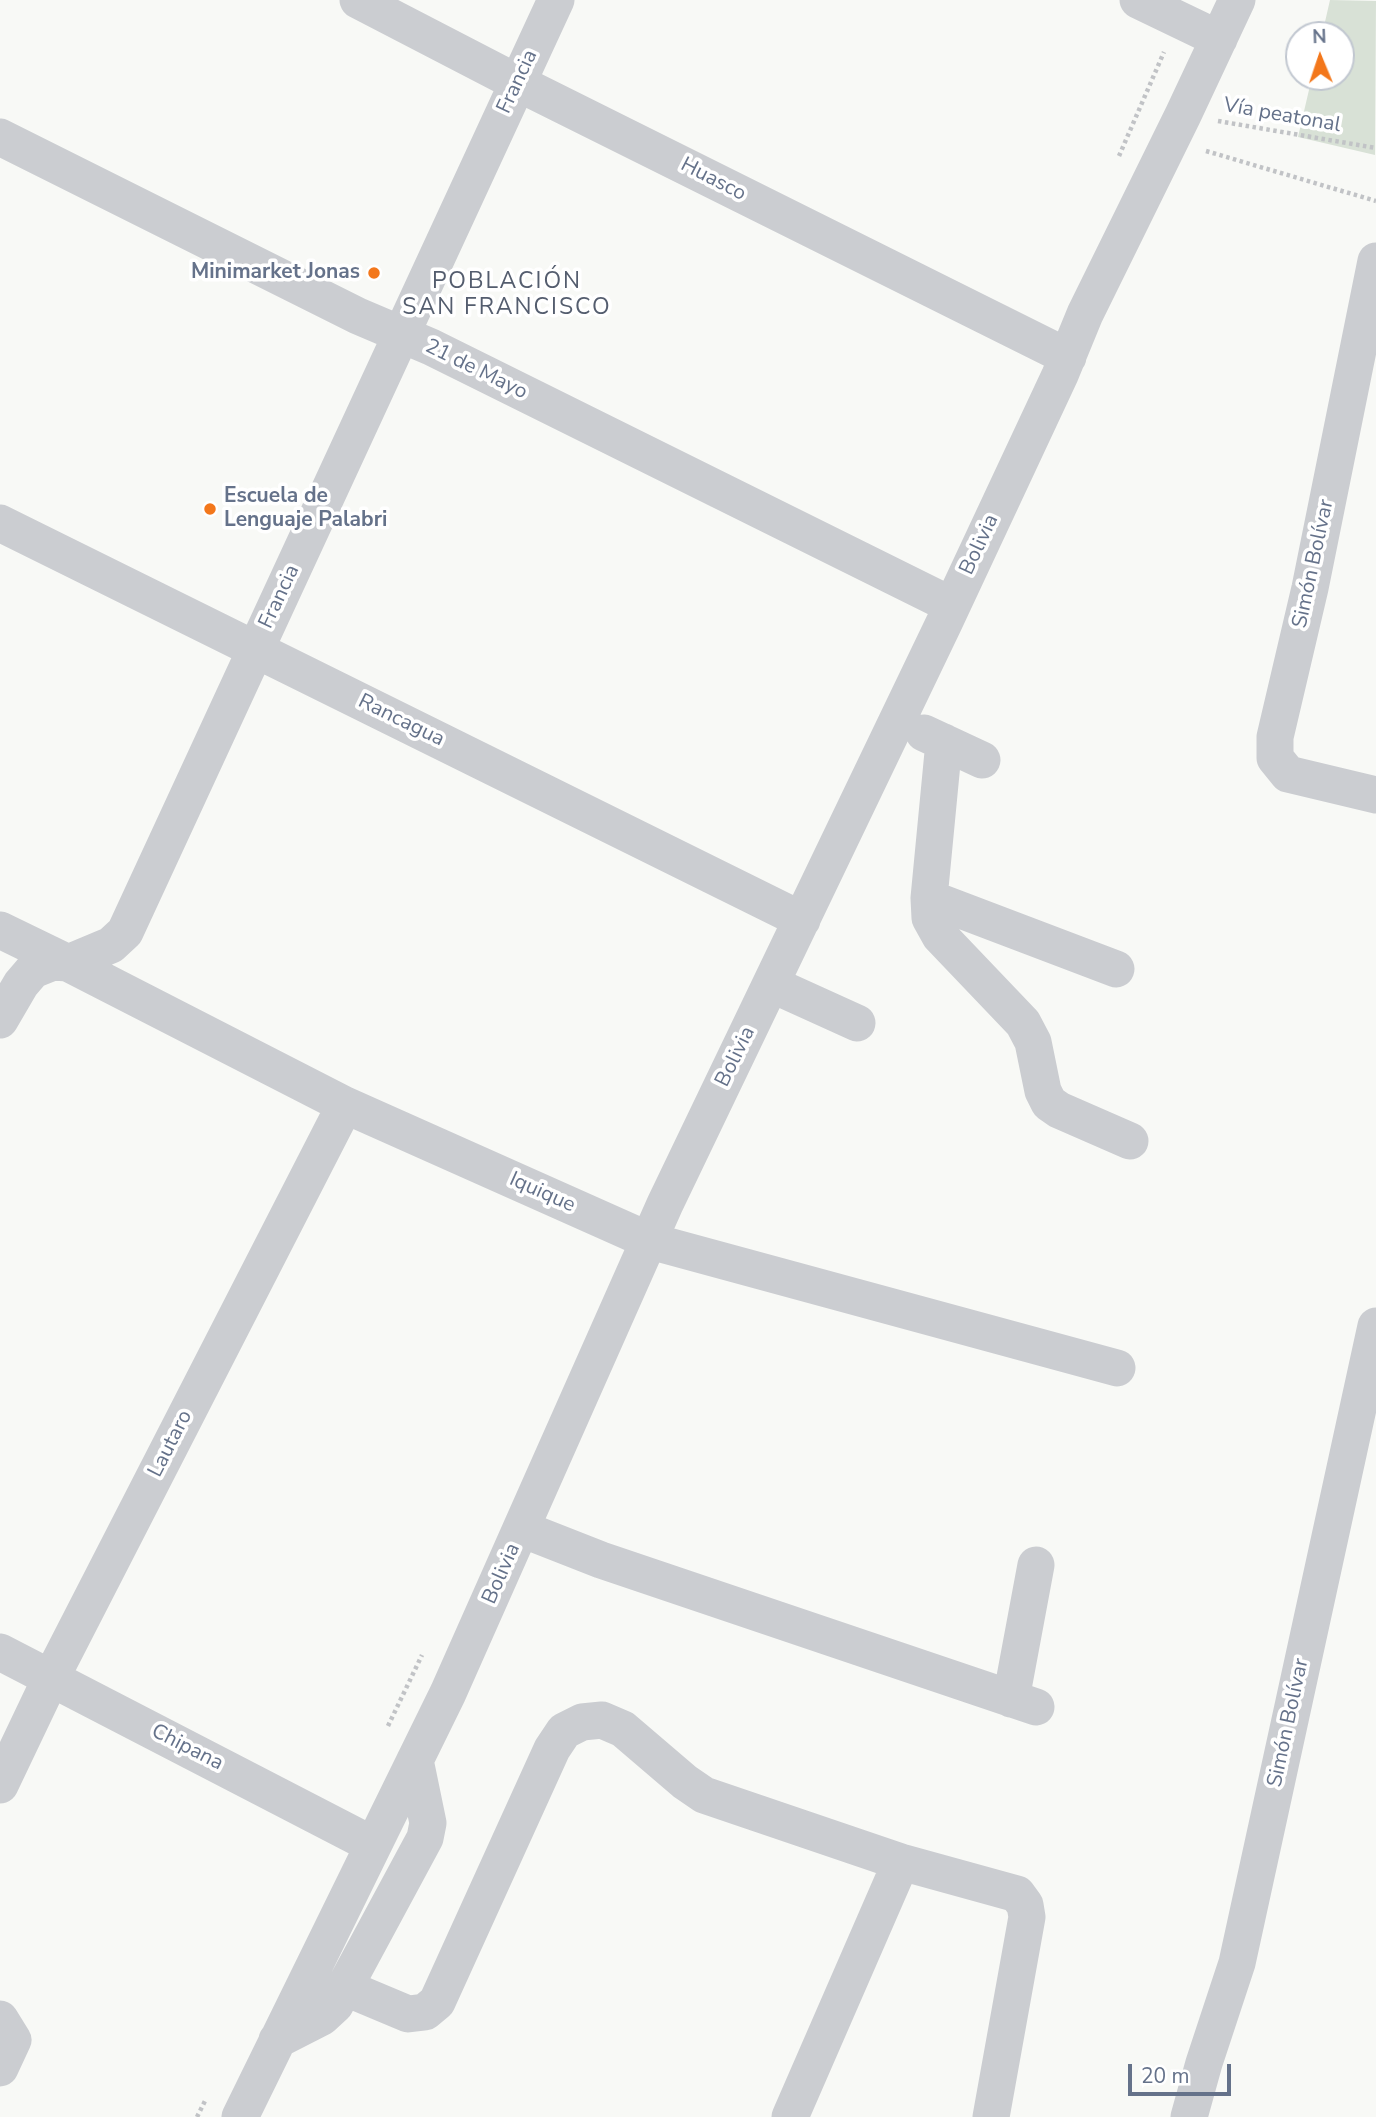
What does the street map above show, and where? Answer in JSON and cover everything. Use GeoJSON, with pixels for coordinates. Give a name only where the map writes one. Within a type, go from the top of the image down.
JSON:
{"type":"FeatureCollection","features":[{"type":"Feature","properties":{"kind":"street","name":"Huasco"},"geometry":{"type":"LineString","coordinates":[[358,0],[518,83],[1068,357]]}},
{"type":"Feature","properties":{"kind":"street","name":"Francia"},"geometry":{"type":"LineString","coordinates":[[0,1020],[21,984],[33,971],[53,962],[68,963],[111,945],[125,932],[556,0]]}},
{"type":"Feature","properties":{"kind":"street"},"geometry":{"type":"LineString","coordinates":[[1138,0],[1219,39]]}},
{"type":"Feature","properties":{"kind":"street","name":"Bolivia"},"geometry":{"type":"LineString","coordinates":[[240,2117],[448,1693],[665,1204],[897,721],[1068,357],[1085,314],[1237,0]]}},
{"type":"Feature","properties":{"kind":"street","name":"21 de Mayo"},"geometry":{"type":"LineString","coordinates":[[0,137],[358,316],[402,334],[951,605]]}},
{"type":"Feature","properties":{"kind":"street","name":"Simón Bolívar"},"geometry":{"type":"LineString","coordinates":[[1376,261],[1310,589],[1275,737],[1275,758],[1288,774],[1376,795]]}},
{"type":"Feature","properties":{"kind":"street","name":"Rancagua"},"geometry":{"type":"LineString","coordinates":[[0,523],[802,920]]}},
{"type":"Feature","properties":{"kind":"street"},"geometry":{"type":"LineString","coordinates":[[897,721],[982,760]]}},
{"type":"Feature","properties":{"kind":"street"},"geometry":{"type":"LineString","coordinates":[[944,742],[929,898],[930,918],[940,936],[1023,1023],[1033,1042],[1043,1091],[1049,1103],[1130,1141]]}},
{"type":"Feature","properties":{"kind":"street"},"geometry":{"type":"LineString","coordinates":[[929,898],[1116,969]]}},
{"type":"Feature","properties":{"kind":"street","name":"Iquique"},"geometry":{"type":"LineString","coordinates":[[0,930],[345,1105],[650,1241],[1117,1368]]}},
{"type":"Feature","properties":{"kind":"street"},"geometry":{"type":"LineString","coordinates":[[771,984],[857,1023]]}},
{"type":"Feature","properties":{"kind":"street","name":"Lautaro"},"geometry":{"type":"LineString","coordinates":[[0,1786],[51,1678],[345,1105]]}},
{"type":"Feature","properties":{"kind":"street","name":"Simón Bolívar"},"geometry":{"type":"LineString","coordinates":[[1189,2117],[1237,1962],[1376,1326]]}},
{"type":"Feature","properties":{"kind":"street"},"geometry":{"type":"LineString","coordinates":[[522,1529],[601,1560],[1023,1703],[1036,1565]]}},
{"type":"Feature","properties":{"kind":"street","name":"Chipana"},"geometry":{"type":"LineString","coordinates":[[0,1652],[373,1844]]}},
{"type":"Feature","properties":{"kind":"street"},"geometry":{"type":"LineString","coordinates":[[346,1988],[408,2014],[425,2012],[437,2002],[552,1748],[564,1731],[582,1722],[603,1720],[623,1729],[704,1795],[901,1862],[1017,1894],[1025,1905],[1027,1917],[991,2117]]}},
{"type":"Feature","properties":{"kind":"street"},"geometry":{"type":"LineString","coordinates":[[277,2040],[322,2017],[335,2005],[425,1838],[428,1823],[415,1760]]}},
{"type":"Feature","properties":{"kind":"street"},"geometry":{"type":"LineString","coordinates":[[790,2117],[901,1862]]}},
{"type":"Feature","properties":{"kind":"street"},"geometry":{"type":"LineString","coordinates":[[0,2020],[13,2040],[0,2068]]}},
{"type":"Feature","properties":{"kind":"path","name":"Vía peatonal"},"geometry":{"type":"LineString","coordinates":[[1177,128],[1376,148]]}},
{"type":"Feature","properties":{"kind":"path"},"geometry":{"type":"LineString","coordinates":[[1177,128],[1376,201]]}},
{"type":"Feature","properties":{"kind":"shaded area"},"geometry":{"type":"Polygon","coordinates":[[[1330,0],[1376,1],[1375,155],[1298,137],[1309,91],[1355,91],[1355,21],[1325,21],[1330,0]]]}},
{"type":"Feature","properties":{"kind":"place","name":"Minimarket Jonas"},"geometry":{"type":"Point","coordinates":[374,273]}},
{"type":"Feature","properties":{"kind":"place","name":"Escuela de Lenguaje Palabri"},"geometry":{"type":"Point","coordinates":[210,509]}},
{"type":"Feature","properties":{"kind":"district","name":"POBLACIÓN SAN FRANCISCO"},"geometry":{"type":"Point","coordinates":[507,295]}}]}
